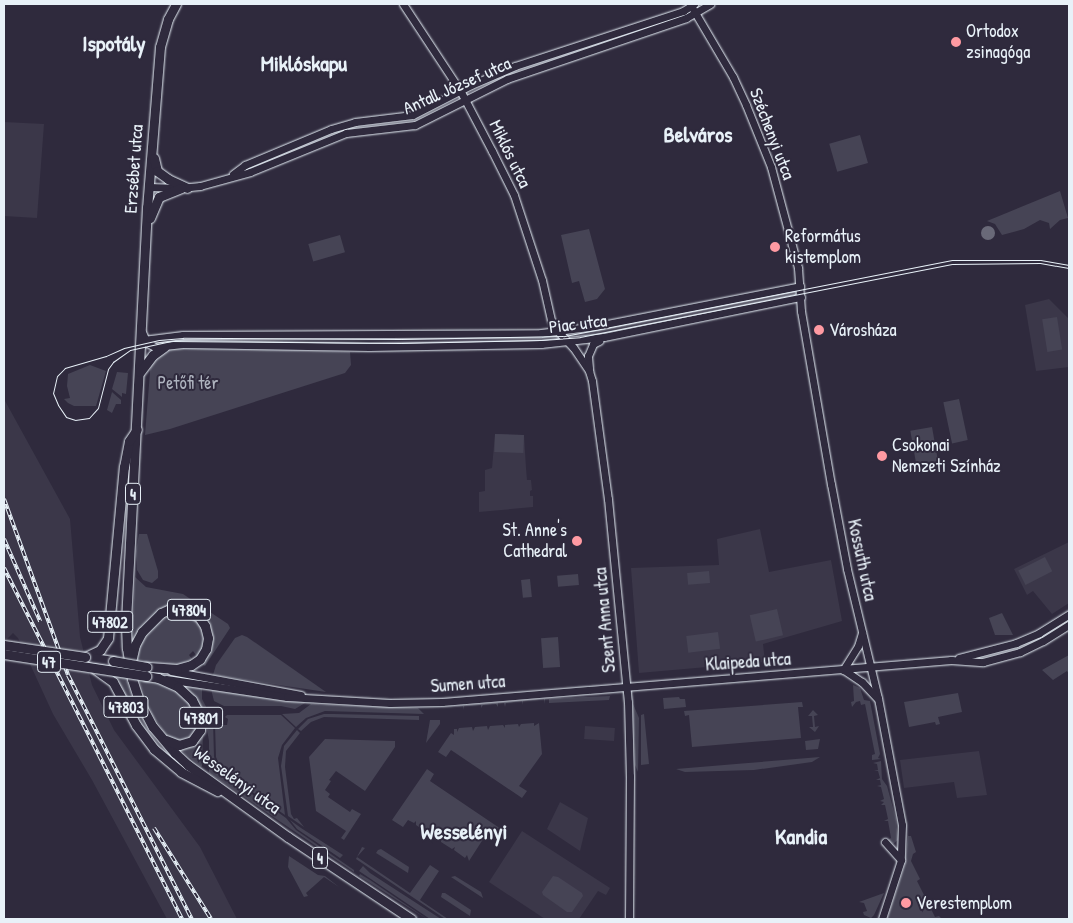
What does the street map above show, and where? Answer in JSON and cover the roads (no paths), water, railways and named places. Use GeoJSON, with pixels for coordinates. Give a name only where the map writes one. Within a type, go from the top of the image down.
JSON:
{"type":"FeatureCollection","features":[{"type":"Feature","properties":{"kind":"main road","name":"Erzsébet utca"},"geometry":{"type":"LineString","coordinates":[[143,340],[146,232],[160,47],[168,19],[176,4]]}},
{"type":"Feature","properties":{"kind":"main road"},"geometry":{"type":"LineString","coordinates":[[152,150],[157,171],[184,188]]}},
{"type":"Feature","properties":{"kind":"main road"},"geometry":{"type":"LineString","coordinates":[[146,232],[156,200],[163,194],[184,188]]}},
{"type":"Feature","properties":{"kind":"main road","name":"Wesselényi utca"},"geometry":{"type":"LineString","coordinates":[[143,340],[126,625],[131,675],[140,703],[159,735],[181,759],[232,797],[411,919]]}},
{"type":"Feature","properties":{"kind":"main road"},"geometry":{"type":"LineString","coordinates":[[140,372],[157,351],[164,347]]}},
{"type":"Feature","properties":{"kind":"main road","name":"47802"},"geometry":{"type":"LineString","coordinates":[[84,657],[97,653],[107,641],[124,466],[129,441],[137,429]]}},
{"type":"Feature","properties":{"kind":"main road","name":"47804"},"geometry":{"type":"LineString","coordinates":[[131,675],[135,645],[148,624],[170,608],[190,610],[199,617],[205,626],[208,641],[204,654],[188,666],[159,674]]}},
{"type":"Feature","properties":{"kind":"main road","name":"47"},"geometry":{"type":"LineString","coordinates":[[4,645],[84,657],[159,674]]}},
{"type":"Feature","properties":{"kind":"main road","name":"47"},"geometry":{"type":"LineString","coordinates":[[4,654],[95,669],[146,672]]}},
{"type":"Feature","properties":{"kind":"main road","name":"47803"},"geometry":{"type":"LineString","coordinates":[[95,669],[113,682],[136,725],[154,749],[187,776],[232,797]]}},
{"type":"Feature","properties":{"kind":"main road","name":"47801"},"geometry":{"type":"LineString","coordinates":[[159,674],[186,693],[197,708],[201,721],[197,736],[189,743],[175,744],[159,735]]}},
{"type":"Feature","properties":{"kind":"street","name":"Miklós utca"},"geometry":{"type":"LineString","coordinates":[[403,4],[461,92],[514,195],[542,280],[554,332]]}},
{"type":"Feature","properties":{"kind":"street"},"geometry":{"type":"LineString","coordinates":[[693,6],[710,4]]}},
{"type":"Feature","properties":{"kind":"street","name":"Antall József utca"},"geometry":{"type":"LineString","coordinates":[[230,177],[246,165],[331,129],[355,122],[413,116],[515,66],[693,6]]}},
{"type":"Feature","properties":{"kind":"street","name":"Antall József utca"},"geometry":{"type":"LineString","coordinates":[[149,187],[184,188],[212,183],[250,172],[346,133],[415,125],[514,76],[651,30],[693,6]]}},
{"type":"Feature","properties":{"kind":"street","name":"Széchenyi utca"},"geometry":{"type":"LineString","coordinates":[[693,6],[733,77],[771,167],[798,268],[800,286]]}},
{"type":"Feature","properties":{"kind":"street","name":"Kossuth utca"},"geometry":{"type":"LineString","coordinates":[[800,286],[800,312],[847,569],[878,698],[901,818],[903,840],[901,860],[882,919]]}},
{"type":"Feature","properties":{"kind":"street","name":"Piac utca"},"geometry":{"type":"LineString","coordinates":[[143,340],[183,335],[356,336],[554,332],[597,326],[800,286]]}},
{"type":"Feature","properties":{"kind":"street","name":"Piac utca"},"geometry":{"type":"LineString","coordinates":[[164,347],[183,344],[356,345],[377,347],[568,342],[604,337],[801,297]]}},
{"type":"Feature","properties":{"kind":"street"},"geometry":{"type":"LineString","coordinates":[[541,344],[554,332]]}},
{"type":"Feature","properties":{"kind":"street","name":"Szent Anna utca"},"geometry":{"type":"LineString","coordinates":[[554,332],[568,342],[589,370],[595,395],[608,494],[626,686],[630,776],[629,919]]}},
{"type":"Feature","properties":{"kind":"street"},"geometry":{"type":"LineString","coordinates":[[589,370],[588,356],[591,347],[604,337]]}},
{"type":"Feature","properties":{"kind":"street"},"geometry":{"type":"LineString","coordinates":[[143,340],[153,346],[164,347]]}},
{"type":"Feature","properties":{"kind":"street"},"geometry":{"type":"LineString","coordinates":[[951,660],[992,650],[1039,633],[1069,614]]}},
{"type":"Feature","properties":{"kind":"street"},"geometry":{"type":"LineString","coordinates":[[951,660],[992,660],[1020,652],[1069,625]]}},
{"type":"Feature","properties":{"kind":"street"},"geometry":{"type":"LineString","coordinates":[[862,631],[858,646],[843,670],[860,680],[878,698]]}},
{"type":"Feature","properties":{"kind":"street"},"geometry":{"type":"LineString","coordinates":[[992,650],[992,660]]}},
{"type":"Feature","properties":{"kind":"street","name":"Klaipeda utca"},"geometry":{"type":"LineString","coordinates":[[626,686],[951,660]]}},
{"type":"Feature","properties":{"kind":"street","name":"Sumen utca"},"geometry":{"type":"LineString","coordinates":[[159,674],[311,697],[359,702],[429,703],[626,686]]}},
{"type":"Feature","properties":{"kind":"street"},"geometry":{"type":"LineString","coordinates":[[901,860],[887,844],[895,845],[903,840]]}},
{"type":"Feature","properties":{"kind":"water"},"geometry":{"type":"Polygon","coordinates":[[[985,226],[991,226],[995,233],[991,240],[985,240],[981,236],[981,230],[985,226]]]}},
{"type":"Feature","properties":{"kind":"tram line"},"geometry":{"type":"LineString","coordinates":[[1069,265],[1040,260],[952,260],[563,336],[401,339],[183,338],[159,340],[124,348],[106,356],[65,368],[57,376],[53,393],[66,417],[75,420],[89,418],[98,408],[108,369],[113,362],[130,350],[171,341],[401,343],[541,340],[580,337],[952,264],[1040,263],[1069,268]]}},
{"type":"Feature","properties":{"kind":"railway"},"geometry":{"type":"LineString","coordinates":[[4,499],[68,675],[192,919]]}},
{"type":"Feature","properties":{"kind":"railway"},"geometry":{"type":"LineString","coordinates":[[4,539],[40,621]]}},
{"type":"Feature","properties":{"kind":"railway"},"geometry":{"type":"LineString","coordinates":[[4,568],[182,919]]}},
{"type":"Feature","properties":{"kind":"railway"},"geometry":{"type":"LineString","coordinates":[[154,828],[211,919]]}},
{"type":"Feature","properties":{"kind":"place","name":"Ortodox zsinagóga"},"geometry":{"type":"Point","coordinates":[956,42]}},
{"type":"Feature","properties":{"kind":"place","name":"Református kistemplom"},"geometry":{"type":"Point","coordinates":[775,247]}},
{"type":"Feature","properties":{"kind":"place","name":"Városháza"},"geometry":{"type":"Point","coordinates":[819,330]}},
{"type":"Feature","properties":{"kind":"place","name":"Csokonai Nemzeti Színház"},"geometry":{"type":"Point","coordinates":[882,456]}},
{"type":"Feature","properties":{"kind":"place","name":"St. Anne's Cathedral"},"geometry":{"type":"Point","coordinates":[577,541]}},
{"type":"Feature","properties":{"kind":"place","name":"Verestemplom"},"geometry":{"type":"Point","coordinates":[906,903]}},
{"type":"Feature","properties":{"kind":"district","name":"Ispotály"},"geometry":{"type":"Point","coordinates":[114,44]}},
{"type":"Feature","properties":{"kind":"district","name":"Miklóskapu"},"geometry":{"type":"Point","coordinates":[304,64]}},
{"type":"Feature","properties":{"kind":"district","name":"Belváros"},"geometry":{"type":"Point","coordinates":[698,135]}},
{"type":"Feature","properties":{"kind":"district","name":"Wesselényi"},"geometry":{"type":"Point","coordinates":[464,832]}},
{"type":"Feature","properties":{"kind":"district","name":"Kandia"},"geometry":{"type":"Point","coordinates":[801,837]}},
{"type":"Feature","properties":{"kind":"park label","name":"Petőfi tér"},"geometry":{"type":"Point","coordinates":[188,383]}}]}
